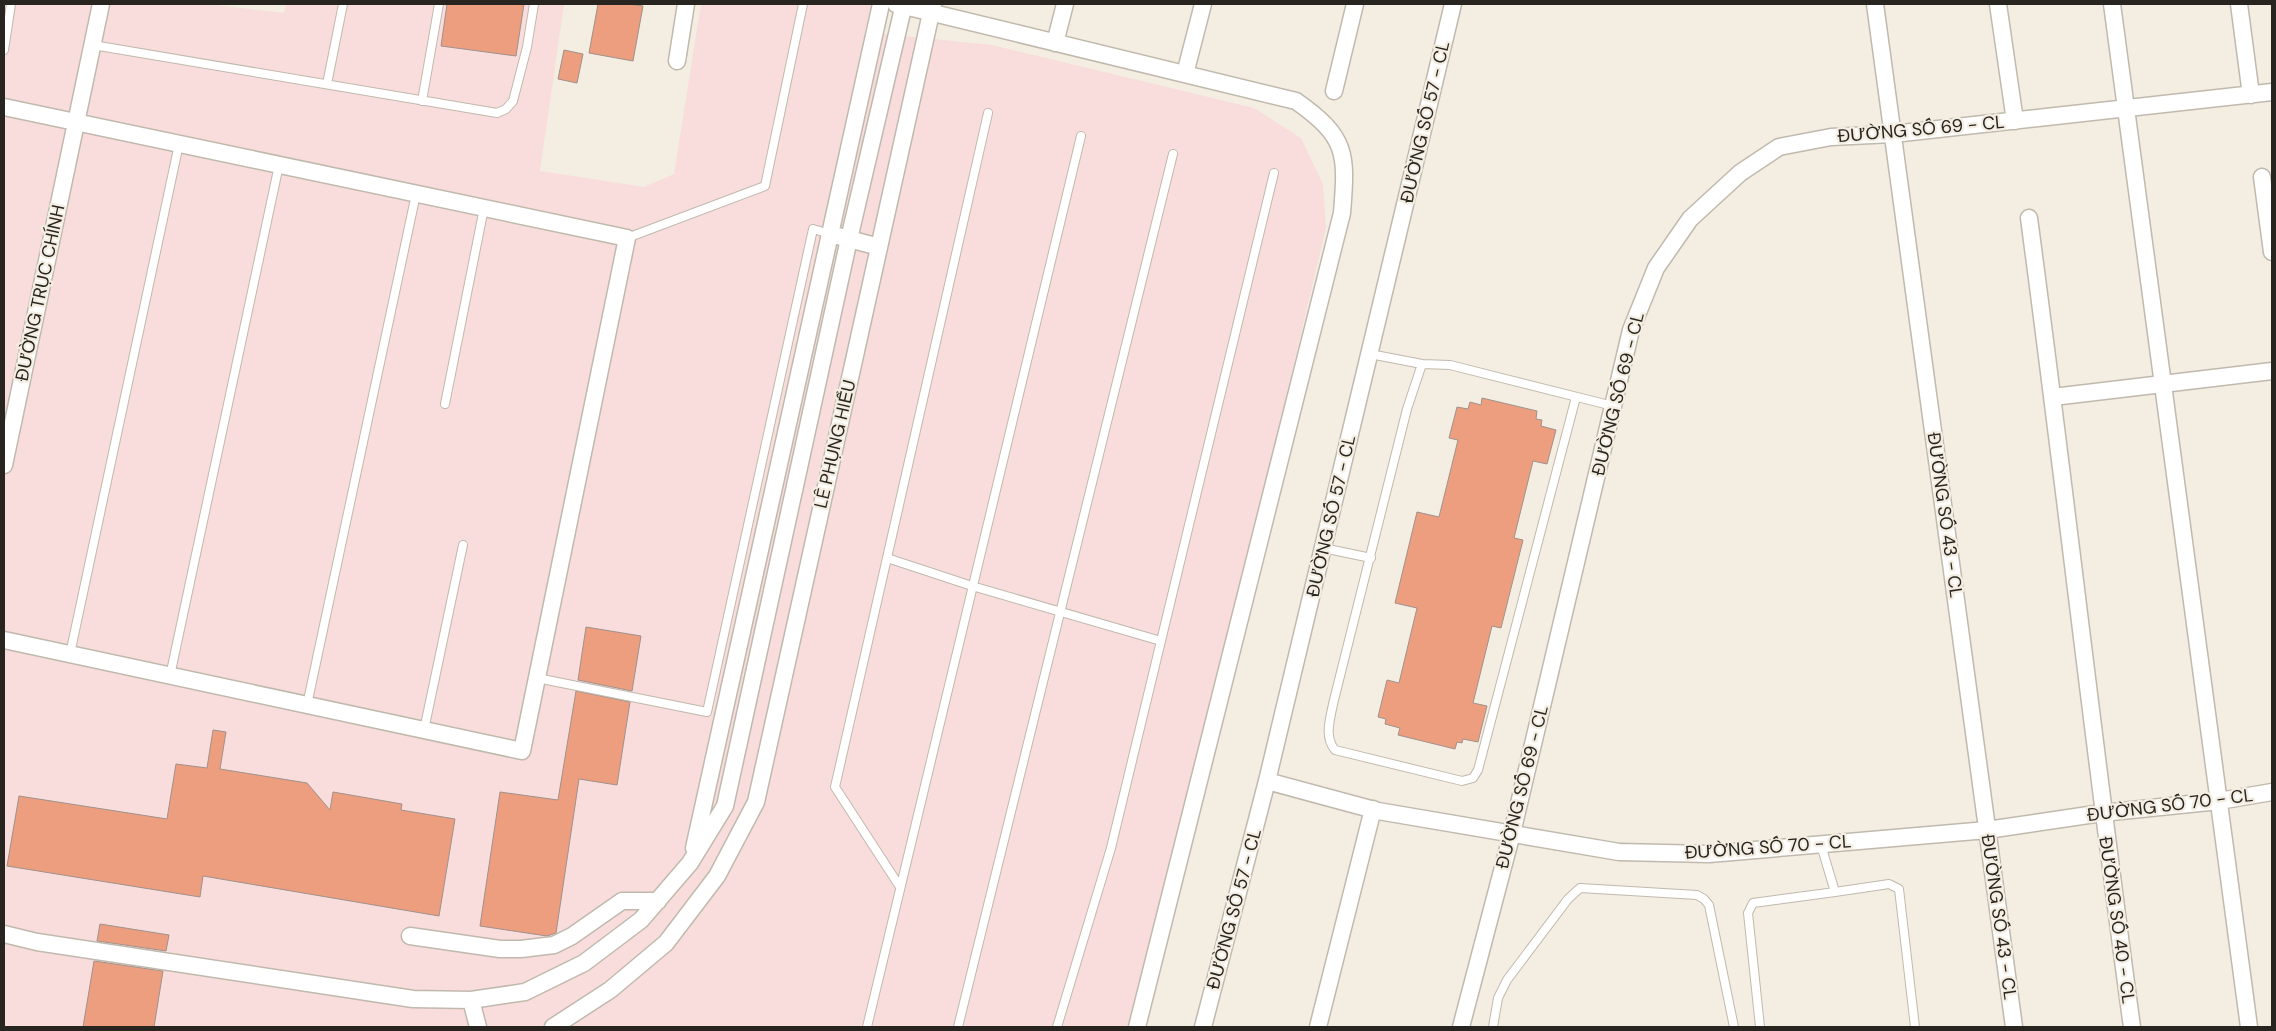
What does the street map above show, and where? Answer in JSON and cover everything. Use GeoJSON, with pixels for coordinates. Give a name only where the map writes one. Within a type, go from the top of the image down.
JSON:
{"type":"FeatureCollection","features":[{"type":"Feature","properties":{"kind":"street","name":"ĐƯỜNG TRỤC CHÍNH"},"geometry":{"type":"LineString","coordinates":[[4,464],[102,4]]}},
{"type":"Feature","properties":{"kind":"street"},"geometry":{"type":"LineString","coordinates":[[677,61],[686,4]]}},
{"type":"Feature","properties":{"kind":"street","name":"LÊ PHỤNG HIỂU"},"geometry":{"type":"LineString","coordinates":[[690,863],[881,4]]}},
{"type":"Feature","properties":{"kind":"street"},"geometry":{"type":"LineString","coordinates":[[901,4],[927,8],[1055,42],[1296,100],[1319,117],[1340,144],[1345,173],[1342,213],[1137,1027]]}},
{"type":"Feature","properties":{"kind":"street","name":"LÊ PHỤNG HIỂU"},"geometry":{"type":"LineString","coordinates":[[4,934],[37,942],[413,1000],[471,1000],[525,992],[584,964],[641,920],[690,863],[726,806],[848,239],[901,4]]}},
{"type":"Feature","properties":{"kind":"street"},"geometry":{"type":"LineString","coordinates":[[1055,42],[1065,4]]}},
{"type":"Feature","properties":{"kind":"street"},"geometry":{"type":"LineString","coordinates":[[1185,74],[1203,4]]}},
{"type":"Feature","properties":{"kind":"street"},"geometry":{"type":"LineString","coordinates":[[1334,91],[1356,4]]}},
{"type":"Feature","properties":{"kind":"street","name":"ĐƯỜNG SỐ 57 - CL"},"geometry":{"type":"LineString","coordinates":[[1203,1027],[1268,781],[1454,4]]}},
{"type":"Feature","properties":{"kind":"street","name":"ĐƯỜNG SỐ 43 - CL"},"geometry":{"type":"LineString","coordinates":[[1875,4],[2014,1027]]}},
{"type":"Feature","properties":{"kind":"street"},"geometry":{"type":"LineString","coordinates":[[1998,4],[2016,120]]}},
{"type":"Feature","properties":{"kind":"street"},"geometry":{"type":"LineString","coordinates":[[2112,4],[2249,1027]]}},
{"type":"Feature","properties":{"kind":"street"},"geometry":{"type":"LineString","coordinates":[[2239,4],[2251,95]]}},
{"type":"Feature","properties":{"kind":"street","name":"LÊ PHỤNG HIỂU"},"geometry":{"type":"LineString","coordinates":[[553,1027],[610,990],[666,943],[717,876],[756,802],[874,246],[927,8]]}},
{"type":"Feature","properties":{"kind":"street","name":"ĐƯỜNG SỐ 69 - CL"},"geometry":{"type":"LineString","coordinates":[[1462,1027],[1512,833],[1634,322],[1656,268],[1690,219],[1740,173],[1779,147],[1831,137],[1893,134],[2272,92]]}},
{"type":"Feature","properties":{"kind":"street"},"geometry":{"type":"LineString","coordinates":[[4,107],[627,238],[522,751],[4,640]]}},
{"type":"Feature","properties":{"kind":"street"},"geometry":{"type":"LineString","coordinates":[[2262,177],[2272,252]]}},
{"type":"Feature","properties":{"kind":"street","name":"ĐƯỜNG SỐ 40 - CL"},"geometry":{"type":"LineString","coordinates":[[2029,218],[2053,398],[2102,813],[2132,1027]]}},
{"type":"Feature","properties":{"kind":"street"},"geometry":{"type":"LineString","coordinates":[[830,234],[874,246]]}},
{"type":"Feature","properties":{"kind":"street"},"geometry":{"type":"LineString","coordinates":[[2053,398],[2272,370]]}},
{"type":"Feature","properties":{"kind":"street","name":"ĐƯỜNG SỐ 70 - CL"},"geometry":{"type":"LineString","coordinates":[[1268,781],[1373,810],[1619,852],[1709,854],[1987,830],[2102,813],[2219,801],[2272,792]]}},
{"type":"Feature","properties":{"kind":"street"},"geometry":{"type":"LineString","coordinates":[[1318,1027],[1373,810]]}},
{"type":"Feature","properties":{"kind":"street"},"geometry":{"type":"LineString","coordinates":[[410,936],[500,949],[521,949],[554,945],[572,936],[622,901],[658,901]]}},
{"type":"Feature","properties":{"kind":"street"},"geometry":{"type":"LineString","coordinates":[[471,1000],[478,1027]]}},
{"type":"Feature","properties":{"kind":"lane"},"geometry":{"type":"LineString","coordinates":[[4,50],[11,4]]}},
{"type":"Feature","properties":{"kind":"lane"},"geometry":{"type":"LineString","coordinates":[[327,84],[343,4]]}},
{"type":"Feature","properties":{"kind":"lane"},"geometry":{"type":"LineString","coordinates":[[422,101],[439,4]]}},
{"type":"Feature","properties":{"kind":"lane"},"geometry":{"type":"LineString","coordinates":[[93,44],[488,113],[497,113],[506,109],[513,101],[527,47],[534,4]]}},
{"type":"Feature","properties":{"kind":"lane"},"geometry":{"type":"LineString","coordinates":[[627,238],[765,186],[803,4]]}},
{"type":"Feature","properties":{"kind":"lane"},"geometry":{"type":"LineString","coordinates":[[900,887],[835,787],[988,113]]}},
{"type":"Feature","properties":{"kind":"lane"},"geometry":{"type":"LineString","coordinates":[[867,1027],[1081,136]]}},
{"type":"Feature","properties":{"kind":"lane"},"geometry":{"type":"LineString","coordinates":[[70,654],[179,144]]}},
{"type":"Feature","properties":{"kind":"lane"},"geometry":{"type":"LineString","coordinates":[[958,1027],[1173,154]]}},
{"type":"Feature","properties":{"kind":"lane"},"geometry":{"type":"LineString","coordinates":[[170,676],[279,165]]}},
{"type":"Feature","properties":{"kind":"lane"},"geometry":{"type":"LineString","coordinates":[[1057,1027],[1111,848],[1274,173]]}},
{"type":"Feature","properties":{"kind":"lane"},"geometry":{"type":"LineString","coordinates":[[307,705],[416,194]]}},
{"type":"Feature","properties":{"kind":"lane"},"geometry":{"type":"LineString","coordinates":[[445,404],[484,208]]}},
{"type":"Feature","properties":{"kind":"lane"},"geometry":{"type":"LineString","coordinates":[[537,678],[707,712],[813,229],[830,234]]}},
{"type":"Feature","properties":{"kind":"lane"},"geometry":{"type":"LineString","coordinates":[[1370,354],[1422,364],[1450,365],[1613,407]]}},
{"type":"Feature","properties":{"kind":"lane"},"geometry":{"type":"LineString","coordinates":[[1422,364],[1407,409],[1333,704],[1328,734],[1329,743],[1335,750],[1462,781],[1473,778],[1478,770],[1576,397]]}},
{"type":"Feature","properties":{"kind":"lane"},"geometry":{"type":"LineString","coordinates":[[424,730],[463,545]]}},
{"type":"Feature","properties":{"kind":"lane"},"geometry":{"type":"LineString","coordinates":[[1323,548],[1371,558]]}},
{"type":"Feature","properties":{"kind":"lane"},"geometry":{"type":"LineString","coordinates":[[887,558],[972,586],[1161,641]]}},
{"type":"Feature","properties":{"kind":"lane"},"geometry":{"type":"LineString","coordinates":[[1821,845],[1835,892]]}},
{"type":"Feature","properties":{"kind":"lane"},"geometry":{"type":"LineString","coordinates":[[1760,1027],[1748,913],[1753,903],[1889,884],[1899,889],[1915,1027]]}},
{"type":"Feature","properties":{"kind":"lane"},"geometry":{"type":"LineString","coordinates":[[1493,1027],[1498,998],[1506,980],[1568,900],[1580,888],[1697,895],[1704,899],[1709,905],[1734,1027]]}},
{"type":"Feature","properties":{"kind":"shaded area"},"geometry":{"type":"Polygon","coordinates":[[[4,4],[206,4],[284,13],[286,4],[564,4],[540,171],[644,187],[674,174],[701,4],[871,4],[865,32],[992,45],[1254,108],[1301,138],[1323,184],[1326,228],[1252,540],[1128,1027],[4,1027],[4,4]]]}},
{"type":"Feature","properties":{"kind":"building"},"geometry":{"type":"Polygon","coordinates":[[[447,4],[524,4],[516,56],[441,46],[447,4]]]}},
{"type":"Feature","properties":{"kind":"building"},"geometry":{"type":"Polygon","coordinates":[[[598,4],[643,6],[633,61],[589,53],[598,4]]]}},
{"type":"Feature","properties":{"kind":"building"},"geometry":{"type":"Polygon","coordinates":[[[564,50],[583,54],[577,83],[558,79],[564,50]]]}},
{"type":"Feature","properties":{"kind":"building"},"geometry":{"type":"Polygon","coordinates":[[[1482,398],[1537,411],[1536,419],[1542,420],[1541,426],[1556,430],[1547,464],[1533,461],[1514,538],[1523,540],[1501,628],[1492,626],[1473,703],[1487,706],[1478,742],[1463,739],[1462,743],[1457,742],[1455,749],[1398,735],[1400,728],[1385,724],[1386,719],[1378,717],[1387,680],[1399,683],[1417,608],[1395,603],[1417,512],[1439,517],[1458,440],[1449,438],[1457,407],[1468,409],[1470,402],[1481,405],[1482,398]]]}},
{"type":"Feature","properties":{"kind":"building"},"geometry":{"type":"Polygon","coordinates":[[[586,627],[641,636],[632,691],[578,680],[586,627]]]}},
{"type":"Feature","properties":{"kind":"building"},"geometry":{"type":"Polygon","coordinates":[[[576,691],[630,702],[617,785],[579,779],[556,933],[547,936],[480,926],[500,792],[558,800],[576,691]]]}},
{"type":"Feature","properties":{"kind":"building"},"geometry":{"type":"Polygon","coordinates":[[[213,730],[226,732],[220,769],[307,783],[330,810],[333,792],[402,804],[401,810],[455,819],[439,916],[203,876],[200,897],[7,866],[19,796],[167,819],[176,764],[207,768],[213,730]]]}},
{"type":"Feature","properties":{"kind":"building"},"geometry":{"type":"Polygon","coordinates":[[[100,924],[169,935],[166,951],[97,941],[100,924]]]}},
{"type":"Feature","properties":{"kind":"building"},"geometry":{"type":"Polygon","coordinates":[[[94,961],[163,971],[154,1027],[83,1027],[94,961]]]}}]}
